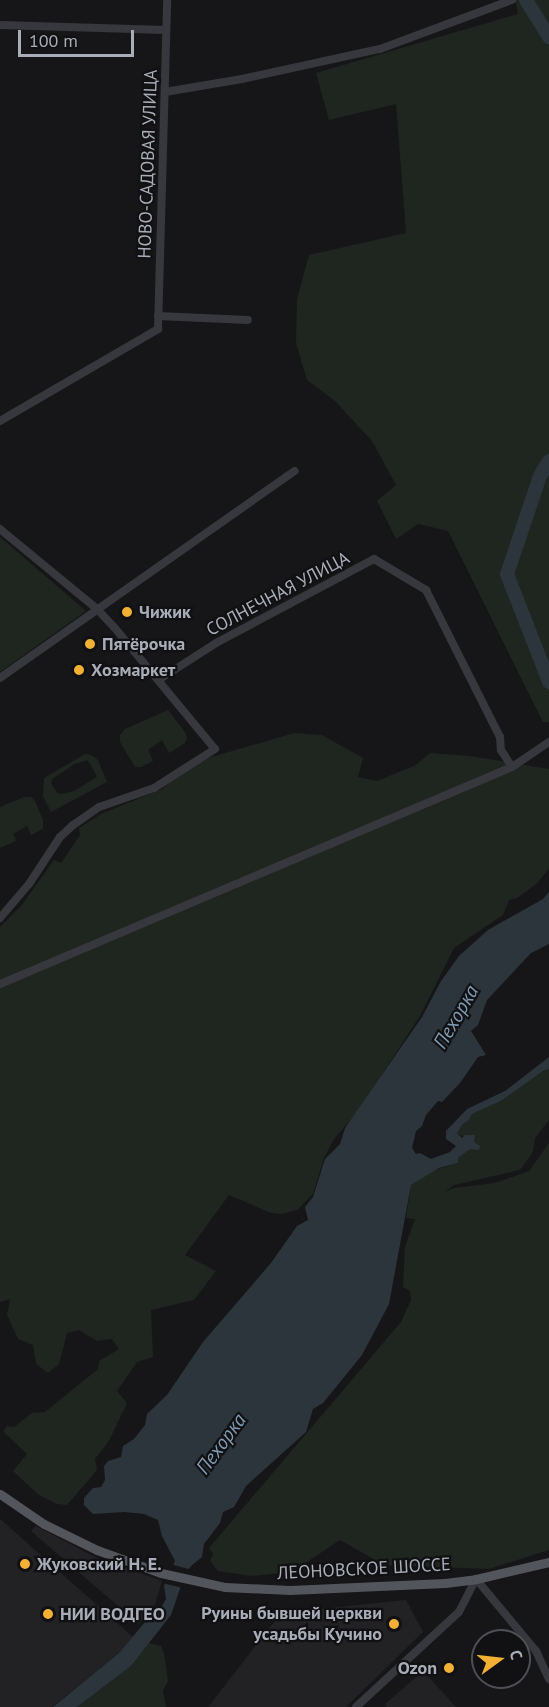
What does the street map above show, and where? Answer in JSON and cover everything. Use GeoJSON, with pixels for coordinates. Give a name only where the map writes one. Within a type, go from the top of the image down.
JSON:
{"type":"FeatureCollection","features":[{"type":"Feature","properties":{"kind":"main road","name":"ЛЕОНОВСКОЕ ШОССЕ"},"geometry":{"type":"LineString","coordinates":[[0,1494],[68,1537],[130,1563],[197,1582],[245,1589],[359,1589],[476,1580],[549,1562]]}},
{"type":"Feature","properties":{"kind":"street","name":"НОВО-САДОВАЯ УЛИЦА"},"geometry":{"type":"LineString","coordinates":[[0,421],[158,329],[167,0]]}},
{"type":"Feature","properties":{"kind":"street"},"geometry":{"type":"LineString","coordinates":[[165,92],[242,79],[380,49],[512,0]]}},
{"type":"Feature","properties":{"kind":"street"},"geometry":{"type":"LineString","coordinates":[[0,25],[166,30]]}},
{"type":"Feature","properties":{"kind":"street"},"geometry":{"type":"LineString","coordinates":[[158,316],[248,320]]}},
{"type":"Feature","properties":{"kind":"street"},"geometry":{"type":"LineString","coordinates":[[0,678],[295,471]]}},
{"type":"Feature","properties":{"kind":"street"},"geometry":{"type":"LineString","coordinates":[[0,529],[97,609],[160,680],[215,749],[162,784],[99,807],[73,825],[60,837],[29,884],[0,918]]}},
{"type":"Feature","properties":{"kind":"street","name":"СОЛНЕЧНАЯ УЛИЦА"},"geometry":{"type":"LineString","coordinates":[[160,680],[216,643],[374,558],[426,590],[500,737],[501,750],[512,767]]}},
{"type":"Feature","properties":{"kind":"street"},"geometry":{"type":"LineString","coordinates":[[0,984],[512,767],[549,742]]}},
{"type":"Feature","properties":{"kind":"street"},"geometry":{"type":"LineString","coordinates":[[356,1707],[459,1612],[476,1580],[536,1651],[549,1679]]}},
{"type":"Feature","properties":{"kind":"shaded area"},"geometry":{"type":"Polygon","coordinates":[[[515,0],[549,0],[549,722],[543,722],[448,531],[418,524],[396,539],[377,501],[396,485],[372,441],[335,401],[307,380],[296,343],[297,299],[309,255],[406,233],[396,104],[329,120],[316,73],[518,14],[515,0]]]}},
{"type":"Feature","properties":{"kind":"shaded area"},"geometry":{"type":"Polygon","coordinates":[[[0,537],[86,611],[0,672],[0,537]]]}},
{"type":"Feature","properties":{"kind":"shaded area"},"geometry":{"type":"Polygon","coordinates":[[[168,710],[185,732],[187,738],[185,743],[169,753],[162,740],[148,750],[153,761],[141,767],[135,767],[120,742],[120,735],[125,729],[168,710]]]}},
{"type":"Feature","properties":{"kind":"shaded area"},"geometry":{"type":"Polygon","coordinates":[[[294,733],[322,735],[363,758],[358,777],[377,781],[416,765],[430,753],[470,756],[549,769],[549,869],[536,884],[517,898],[509,900],[503,915],[454,948],[420,1016],[358,1111],[334,1139],[324,1158],[313,1194],[297,1210],[282,1214],[271,1213],[229,1195],[185,1255],[216,1271],[194,1300],[151,1310],[153,1357],[137,1362],[117,1391],[127,1403],[109,1441],[95,1459],[97,1470],[67,1505],[57,1504],[39,1495],[13,1471],[27,1454],[3,1431],[7,1426],[14,1427],[32,1413],[45,1412],[98,1369],[99,1361],[119,1349],[112,1339],[97,1341],[79,1330],[67,1333],[59,1364],[48,1373],[36,1364],[33,1345],[18,1339],[7,1315],[10,1299],[0,1302],[0,927],[21,906],[54,860],[61,863],[80,835],[79,828],[101,814],[162,789],[175,778],[208,758],[294,733]]]}},
{"type":"Feature","properties":{"kind":"shaded area"},"geometry":{"type":"Polygon","coordinates":[[[85,754],[98,760],[107,782],[51,812],[43,796],[44,778],[85,754]],[[88,760],[75,764],[52,779],[51,783],[57,793],[62,794],[74,791],[97,777],[88,760]]]}},
{"type":"Feature","properties":{"kind":"shaded area"},"geometry":{"type":"Polygon","coordinates":[[[24,797],[31,797],[35,801],[43,820],[43,829],[31,835],[27,826],[13,834],[16,841],[0,848],[0,807],[24,797]]]}},
{"type":"Feature","properties":{"kind":"shaded area"},"geometry":{"type":"Polygon","coordinates":[[[549,1069],[549,1120],[535,1138],[533,1152],[520,1170],[454,1185],[445,1192],[454,1188],[495,1183],[529,1171],[549,1143],[549,1550],[489,1569],[384,1565],[340,1540],[292,1572],[252,1576],[218,1571],[210,1561],[213,1554],[209,1548],[401,1322],[411,1300],[410,1291],[403,1287],[405,1247],[415,1219],[406,1218],[411,1185],[432,1171],[458,1163],[458,1158],[474,1142],[456,1133],[472,1114],[501,1101],[549,1069]]]}},
{"type":"Feature","properties":{"kind":"shaded area","name":"НИИ ВОДГЕО"},"geometry":{"type":"Polygon","coordinates":[[[0,1519],[133,1637],[120,1652],[52,1707],[0,1707],[0,1519]]]}},
{"type":"Feature","properties":{"kind":"shaded area"},"geometry":{"type":"Polygon","coordinates":[[[36,1526],[95,1557],[162,1581],[155,1605],[139,1624],[31,1531],[36,1526]]]}},
{"type":"Feature","properties":{"kind":"shaded area"},"geometry":{"type":"Polygon","coordinates":[[[406,1600],[423,1632],[346,1707],[208,1707],[281,1613],[406,1600]]]}},
{"type":"Feature","properties":{"kind":"shaded area"},"geometry":{"type":"Polygon","coordinates":[[[149,1643],[161,1646],[164,1652],[168,1681],[163,1691],[166,1707],[77,1707],[131,1666],[149,1643]]]}},
{"type":"Feature","properties":{"kind":"shaded area"},"geometry":{"type":"Polygon","coordinates":[[[423,1671],[456,1707],[387,1707],[385,1704],[423,1671]]]}},
{"type":"Feature","properties":{"kind":"water","name":"Пехорка"},"geometry":{"type":"Polygon","coordinates":[[[549,892],[549,944],[531,953],[487,1000],[478,1025],[471,1031],[486,1055],[478,1057],[460,1083],[442,1102],[438,1101],[426,1115],[422,1126],[416,1131],[412,1148],[416,1154],[420,1153],[431,1159],[450,1152],[456,1146],[446,1139],[446,1131],[467,1109],[505,1091],[549,1057],[549,1069],[501,1101],[472,1114],[463,1124],[457,1133],[462,1138],[465,1135],[475,1135],[474,1142],[480,1146],[479,1150],[470,1149],[458,1158],[458,1163],[439,1168],[411,1185],[389,1304],[362,1355],[323,1403],[313,1409],[306,1432],[246,1486],[234,1507],[223,1512],[220,1523],[204,1544],[202,1557],[191,1566],[184,1577],[171,1615],[131,1666],[77,1707],[53,1707],[120,1652],[145,1622],[147,1623],[158,1613],[166,1599],[164,1586],[175,1561],[162,1536],[158,1520],[144,1514],[124,1512],[93,1514],[84,1505],[84,1498],[93,1488],[101,1487],[105,1480],[104,1466],[108,1461],[121,1457],[123,1446],[134,1439],[145,1425],[147,1414],[167,1395],[203,1342],[271,1263],[297,1226],[308,1220],[305,1207],[313,1197],[325,1159],[340,1144],[345,1128],[422,1017],[441,981],[459,956],[488,930],[543,899],[549,892]]]}},
{"type":"Feature","properties":{"kind":"pier"},"geometry":{"type":"Polygon","coordinates":[[[170,1564],[192,1570],[183,1588],[162,1583],[170,1564]]]}},
{"type":"Feature","properties":{"kind":"waterway"},"geometry":{"type":"LineString","coordinates":[[526,0],[549,37]]}},
{"type":"Feature","properties":{"kind":"waterway"},"geometry":{"type":"LineString","coordinates":[[549,461],[540,476],[507,574],[549,682]]}},
{"type":"Feature","properties":{"kind":"place","name":"Чижик"},"geometry":{"type":"Point","coordinates":[127,612]}},
{"type":"Feature","properties":{"kind":"place","name":"Пятёрочка"},"geometry":{"type":"Point","coordinates":[90,644]}},
{"type":"Feature","properties":{"kind":"place","name":"Хозмаркет"},"geometry":{"type":"Point","coordinates":[79,670]}},
{"type":"Feature","properties":{"kind":"place","name":"Жуковский Н. Е."},"geometry":{"type":"Point","coordinates":[25,1564]}},
{"type":"Feature","properties":{"kind":"place","name":"НИИ ВОДГЕО"},"geometry":{"type":"Point","coordinates":[48,1614]}},
{"type":"Feature","properties":{"kind":"place","name":"Руины бывшей церкви усадьбы Кучино"},"geometry":{"type":"Point","coordinates":[394,1624]}},
{"type":"Feature","properties":{"kind":"place","name":"Ozon"},"geometry":{"type":"Point","coordinates":[449,1668]}}]}
